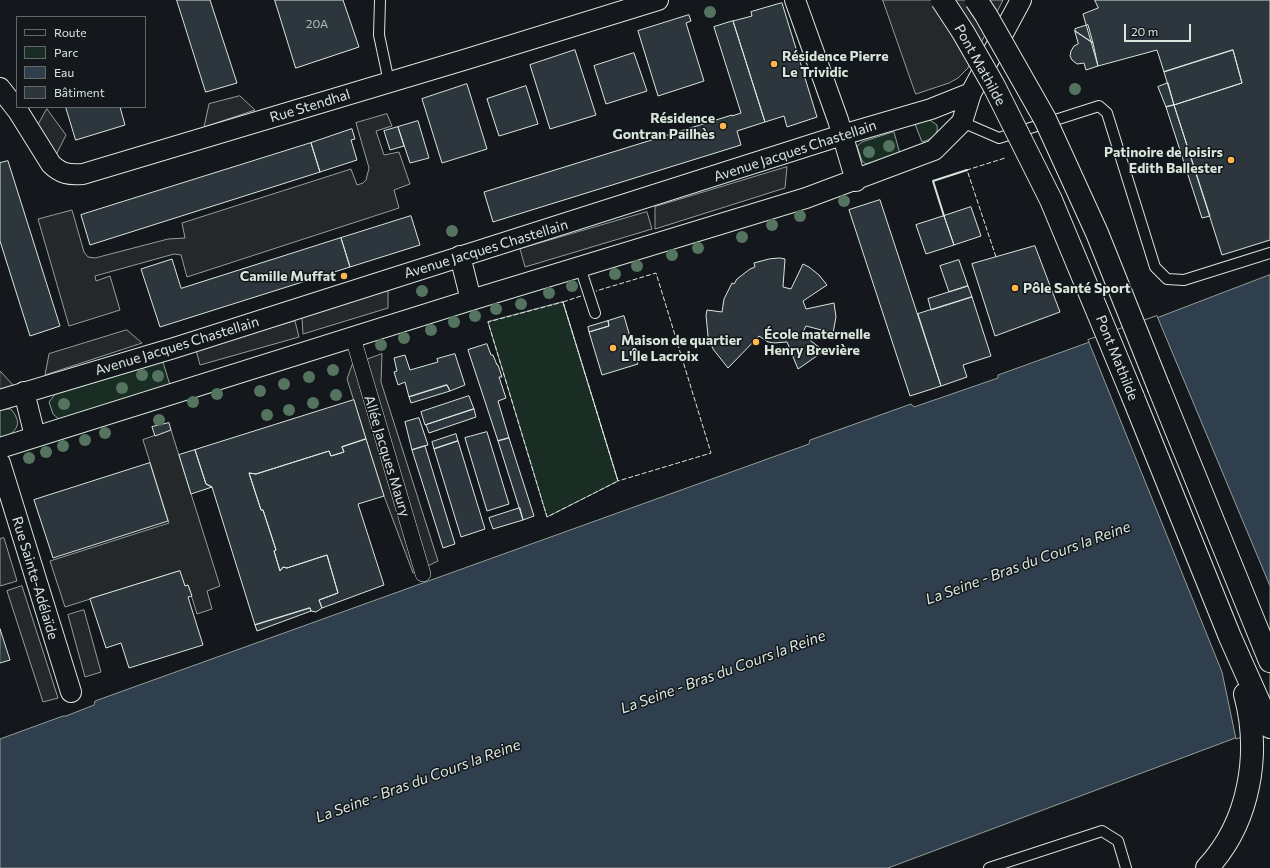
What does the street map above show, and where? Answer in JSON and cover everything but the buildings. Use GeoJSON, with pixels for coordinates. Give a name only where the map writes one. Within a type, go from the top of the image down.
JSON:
{"type":"FeatureCollection","features":[{"type":"Feature","properties":{"kind":"main road","name":"Pont Mathilde"},"geometry":{"type":"LineString","coordinates":[[942,0],[964,32],[994,86],[1051,200],[1230,637],[1270,726]]}},
{"type":"Feature","properties":{"kind":"main road","name":"Pont Mathilde"},"geometry":{"type":"LineString","coordinates":[[976,0],[1045,119],[1097,233],[1270,661]]}},
{"type":"Feature","properties":{"kind":"main road"},"geometry":{"type":"LineString","coordinates":[[1207,868],[1214,861],[1227,841],[1239,818],[1248,793],[1251,767],[1252,724],[1249,707],[1230,637]]}},
{"type":"Feature","properties":{"kind":"street","name":"Rue Stendhal"},"geometry":{"type":"LineString","coordinates":[[0,88],[18,111],[51,164],[57,170],[72,175],[90,172],[658,0]]}},
{"type":"Feature","properties":{"kind":"street"},"geometry":{"type":"LineString","coordinates":[[795,0],[856,180]]}},
{"type":"Feature","properties":{"kind":"street"},"geometry":{"type":"LineString","coordinates":[[0,448],[471,300],[806,198],[934,150],[962,122],[971,93],[1021,0]]}},
{"type":"Feature","properties":{"kind":"street","name":"Avenue Jacques Chastellain"},"geometry":{"type":"LineString","coordinates":[[0,400],[174,348],[460,256],[511,242],[842,135],[931,109],[971,93]]}},
{"type":"Feature","properties":{"kind":"street"},"geometry":{"type":"LineString","coordinates":[[460,256],[471,300]]}},
{"type":"Feature","properties":{"kind":"street","name":"Allée Jacques Maury"},"geometry":{"type":"LineString","coordinates":[[352,338],[423,574]]}},
{"type":"Feature","properties":{"kind":"street"},"geometry":{"type":"LineString","coordinates":[[24,392],[35,436]]}},
{"type":"Feature","properties":{"kind":"street","name":"Rue Sainte-Adélaïde"},"geometry":{"type":"LineString","coordinates":[[0,464],[71,692]]}},
{"type":"Feature","properties":{"kind":"lane"},"geometry":{"type":"LineString","coordinates":[[380,0],[379,35],[389,82]]}},
{"type":"Feature","properties":{"kind":"lane"},"geometry":{"type":"LineString","coordinates":[[962,122],[999,138],[1099,106],[1108,113],[1155,267],[1167,279],[1184,280],[1270,252]]}},
{"type":"Feature","properties":{"kind":"lane"},"geometry":{"type":"LineString","coordinates":[[580,267],[595,314]]}},
{"type":"Feature","properties":{"kind":"lane"},"geometry":{"type":"LineString","coordinates":[[989,868],[1102,831],[1118,841],[1126,868]]}},
{"type":"Feature","properties":{"kind":"green space"},"geometry":{"type":"Polygon","coordinates":[[[930,120],[937,125],[937,132],[931,138],[922,142],[915,124],[930,120]]]}},
{"type":"Feature","properties":{"kind":"green space"},"geometry":{"type":"Polygon","coordinates":[[[894,132],[900,154],[866,164],[862,161],[857,146],[862,142],[894,132]]]}},
{"type":"Feature","properties":{"kind":"green space"},"geometry":{"type":"Polygon","coordinates":[[[563,302],[618,481],[547,517],[488,322],[563,302]]]}},
{"type":"Feature","properties":{"kind":"green space"},"geometry":{"type":"Polygon","coordinates":[[[162,359],[170,385],[60,420],[53,414],[49,402],[56,393],[162,359]]]}},
{"type":"Feature","properties":{"kind":"green space"},"geometry":{"type":"Polygon","coordinates":[[[11,409],[17,419],[17,424],[14,431],[0,440],[0,410],[11,409]]]}},
{"type":"Feature","properties":{"kind":"shaded area"},"geometry":{"type":"Polygon","coordinates":[[[883,0],[1003,0],[968,68],[958,78],[949,83],[916,94],[883,0]]]}},
{"type":"Feature","properties":{"kind":"shaded area"},"geometry":{"type":"Polygon","coordinates":[[[240,96],[255,110],[204,127],[209,104],[240,96]]]}},
{"type":"Feature","properties":{"kind":"shaded area"},"geometry":{"type":"Polygon","coordinates":[[[47,109],[66,135],[56,155],[37,127],[47,109]]]}},
{"type":"Feature","properties":{"kind":"shaded area"},"geometry":{"type":"Polygon","coordinates":[[[387,114],[392,126],[376,131],[384,155],[399,152],[410,184],[394,190],[399,208],[187,277],[181,255],[174,254],[95,276],[96,281],[110,276],[120,310],[69,326],[38,219],[72,210],[84,252],[88,257],[95,258],[168,239],[185,238],[182,223],[351,169],[357,185],[363,183],[366,180],[369,168],[356,123],[387,114]]]}},
{"type":"Feature","properties":{"kind":"shaded area"},"geometry":{"type":"Polygon","coordinates":[[[787,167],[785,188],[655,229],[655,207],[787,167]]]}},
{"type":"Feature","properties":{"kind":"shaded area"},"geometry":{"type":"Polygon","coordinates":[[[647,212],[652,229],[525,267],[520,249],[647,212]]]}},
{"type":"Feature","properties":{"kind":"shaded area"},"geometry":{"type":"Polygon","coordinates":[[[388,290],[388,308],[303,334],[302,318],[388,290]]]}},
{"type":"Feature","properties":{"kind":"shaded area"},"geometry":{"type":"Polygon","coordinates":[[[295,321],[299,337],[200,365],[196,350],[295,321]]]}},
{"type":"Feature","properties":{"kind":"shaded area"},"geometry":{"type":"Polygon","coordinates":[[[127,330],[142,343],[45,375],[49,354],[127,330]]]}},
{"type":"Feature","properties":{"kind":"shaded area"},"geometry":{"type":"Polygon","coordinates":[[[382,354],[381,382],[438,561],[413,573],[384,496],[347,379],[352,365],[382,354]]]}},
{"type":"Feature","properties":{"kind":"shaded area"},"geometry":{"type":"Polygon","coordinates":[[[0,371],[13,385],[0,389],[0,371]]]}},
{"type":"Feature","properties":{"kind":"shaded area"},"geometry":{"type":"Polygon","coordinates":[[[171,430],[220,586],[207,591],[212,609],[197,614],[188,585],[185,586],[179,571],[65,607],[50,561],[169,523],[143,440],[171,430]]]}},
{"type":"Feature","properties":{"kind":"shaded area"},"geometry":{"type":"Polygon","coordinates":[[[4,538],[17,581],[0,586],[0,539],[4,538]]]}},
{"type":"Feature","properties":{"kind":"shaded area"},"geometry":{"type":"Polygon","coordinates":[[[22,586],[58,698],[43,702],[7,591],[22,586]]]}},
{"type":"Feature","properties":{"kind":"shaded area"},"geometry":{"type":"Polygon","coordinates":[[[84,610],[101,672],[85,677],[68,615],[84,610]]]}},
{"type":"Feature","properties":{"kind":"water","name":"La Seine - Bras du Cours la Reine"},"geometry":{"type":"Polygon","coordinates":[[[1270,275],[1270,725],[888,868],[0,868],[0,739],[94,705],[95,701],[809,444],[810,440],[911,404],[914,407],[998,378],[998,375],[1270,275]]]}},
{"type":"Feature","properties":{"kind":"pier"},"geometry":{"type":"Polygon","coordinates":[[[1157,316],[1270,586],[1270,727],[1236,739],[1222,672],[1088,340],[1157,316]]]}},
{"type":"Feature","properties":{"kind":"fence"},"geometry":{"type":"LineString","coordinates":[[996,257],[967,170],[1005,158]]}},
{"type":"Feature","properties":{"kind":"fence"},"geometry":{"type":"LineString","coordinates":[[581,296],[563,302],[618,481],[711,453],[656,273],[596,291]]}},
{"type":"Feature","properties":{"kind":"fence"},"geometry":{"type":"LineString","coordinates":[[563,302],[618,481],[547,517],[488,322],[563,302]]}},
{"type":"Feature","properties":{"kind":"wall"},"geometry":{"type":"LineString","coordinates":[[944,216],[933,181],[967,170]]}},
{"type":"Feature","properties":{"kind":"place","name":"Résidence Pierre Le Trividic"},"geometry":{"type":"Point","coordinates":[774,64]}},
{"type":"Feature","properties":{"kind":"place","name":"Résidence Gontran Pailhès"},"geometry":{"type":"Point","coordinates":[723,126]}},
{"type":"Feature","properties":{"kind":"place","name":"Patinoire de loisirs Edith Ballester"},"geometry":{"type":"Point","coordinates":[1231,160]}},
{"type":"Feature","properties":{"kind":"place","name":"Camille Muffat"},"geometry":{"type":"Point","coordinates":[344,276]}},
{"type":"Feature","properties":{"kind":"place","name":"Pôle Santé Sport"},"geometry":{"type":"Point","coordinates":[1015,288]}},
{"type":"Feature","properties":{"kind":"place","name":"École maternelle Henry Brevière"},"geometry":{"type":"Point","coordinates":[756,342]}},
{"type":"Feature","properties":{"kind":"place","name":"Maison de quartier L'Île Lacroix"},"geometry":{"type":"Point","coordinates":[613,348]}}]}
